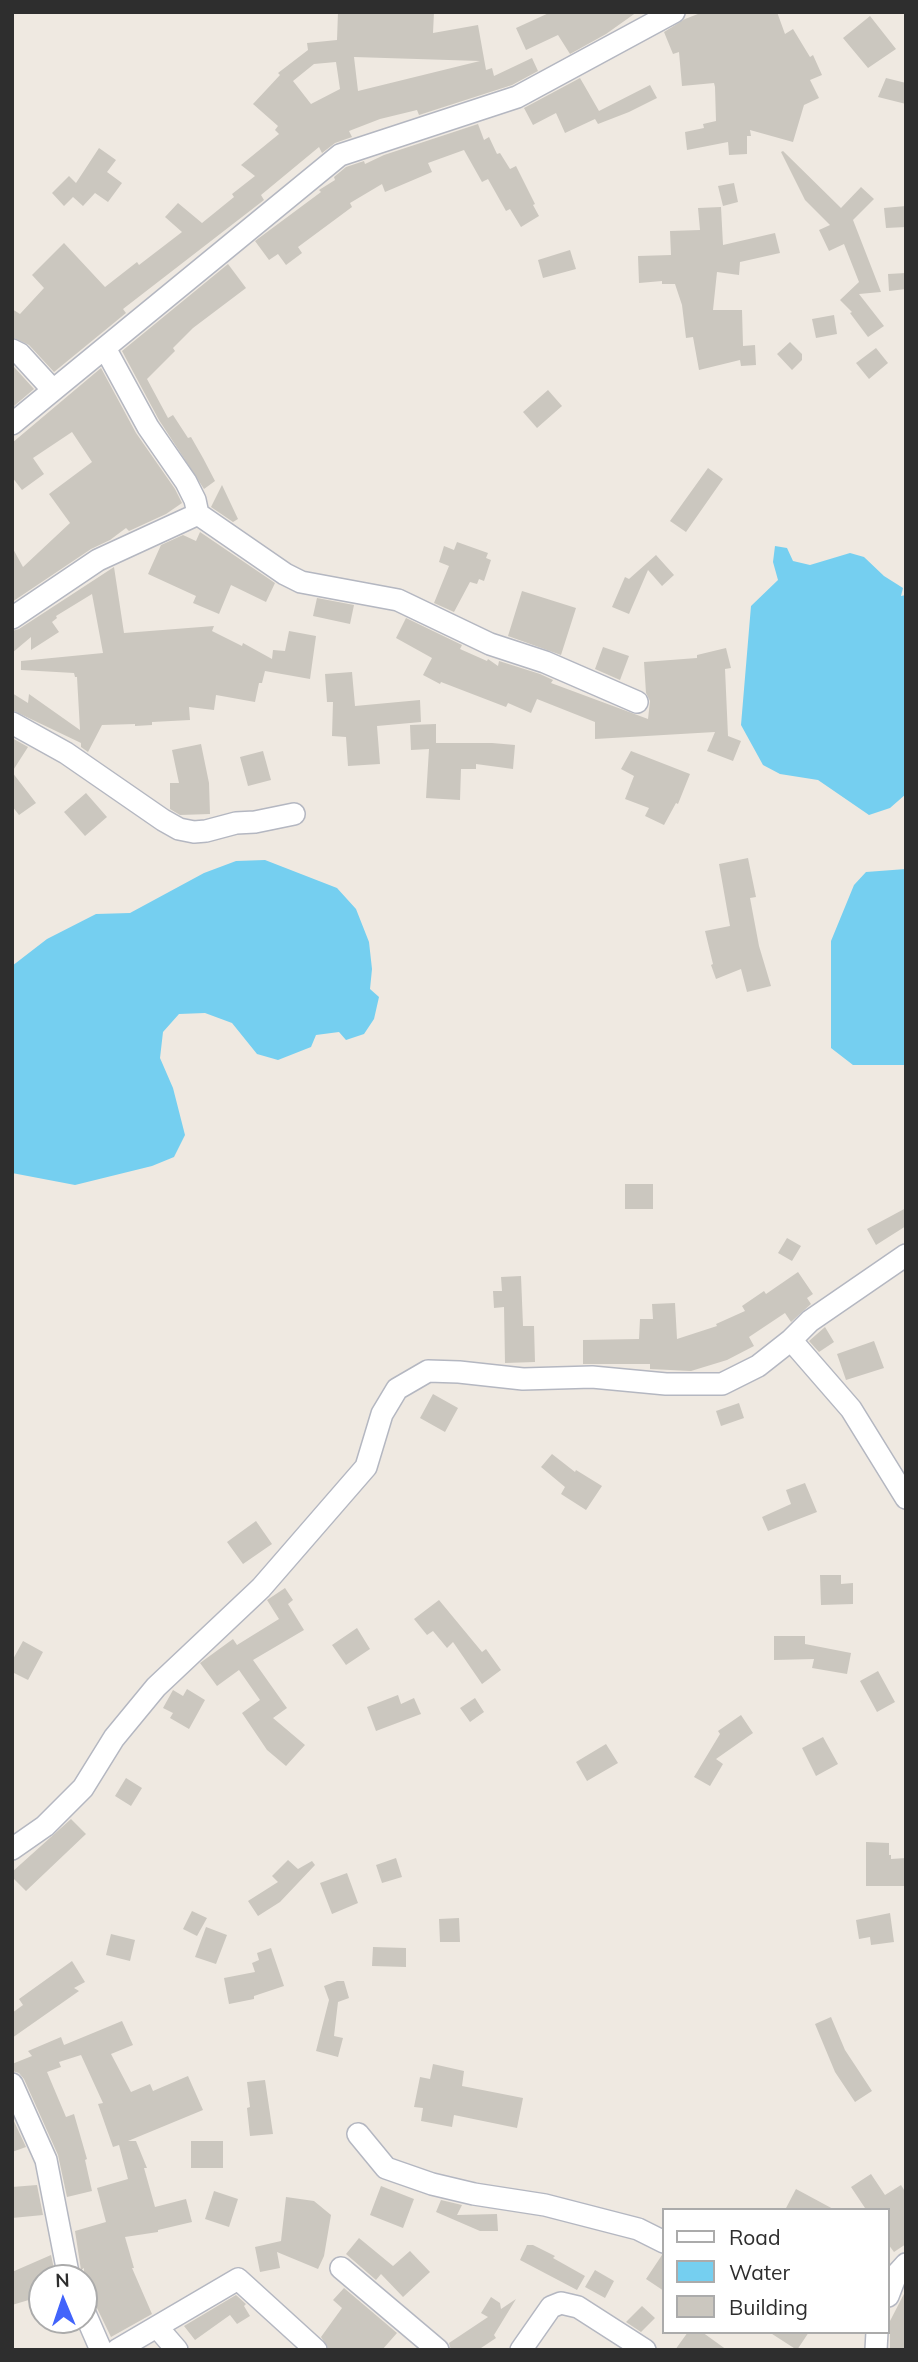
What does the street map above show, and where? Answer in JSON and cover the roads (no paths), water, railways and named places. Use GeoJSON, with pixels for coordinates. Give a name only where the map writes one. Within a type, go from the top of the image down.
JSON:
{"type":"FeatureCollection","features":[{"type":"Feature","properties":{"kind":"street"},"geometry":{"type":"LineString","coordinates":[[12,424],[340,155],[517,97],[674,12]]}},
{"type":"Feature","properties":{"kind":"street"},"geometry":{"type":"LineString","coordinates":[[105,348],[148,427],[186,482],[195,500],[198,514],[285,574],[301,582],[398,600],[490,644],[545,662],[638,702]]}},
{"type":"Feature","properties":{"kind":"street"},"geometry":{"type":"LineString","coordinates":[[12,350],[20,354],[52,390]]}},
{"type":"Feature","properties":{"kind":"street"},"geometry":{"type":"LineString","coordinates":[[12,618],[98,560],[198,514]]}},
{"type":"Feature","properties":{"kind":"street"},"geometry":{"type":"LineString","coordinates":[[12,723],[66,753],[179,829],[206,831],[236,823],[294,814]]}},
{"type":"Feature","properties":{"kind":"street"},"geometry":{"type":"LineString","coordinates":[[12,1849],[45,1826],[83,1788],[114,1738],[156,1687],[261,1588],[359,1476],[366,1467],[382,1414],[397,1389],[428,1371],[523,1379],[592,1377],[666,1384],[722,1384],[758,1366],[810,1321],[906,1255]]}},
{"type":"Feature","properties":{"kind":"street"},"geometry":{"type":"LineString","coordinates":[[791,1340],[851,1409],[906,1498]]}},
{"type":"Feature","properties":{"kind":"street"},"geometry":{"type":"LineString","coordinates":[[12,2084],[46,2160],[66,2264]]}},
{"type":"Feature","properties":{"kind":"street"},"geometry":{"type":"LineString","coordinates":[[358,2134],[386,2168],[453,2189],[558,2208],[638,2229],[662,2241]]}},
{"type":"Feature","properties":{"kind":"street"},"geometry":{"type":"LineString","coordinates":[[890,2291],[896,2275],[906,2264]]}},
{"type":"Feature","properties":{"kind":"street"},"geometry":{"type":"LineString","coordinates":[[341,2268],[438,2350]]}},
{"type":"Feature","properties":{"kind":"street"},"geometry":{"type":"LineString","coordinates":[[117,2350],[238,2279],[316,2350]]}},
{"type":"Feature","properties":{"kind":"street"},"geometry":{"type":"LineString","coordinates":[[521,2350],[551,2307],[561,2303],[578,2307],[645,2350]]}},
{"type":"Feature","properties":{"kind":"street"},"geometry":{"type":"LineString","coordinates":[[156,2327],[177,2350]]}},
{"type":"Feature","properties":{"kind":"street"},"geometry":{"type":"LineString","coordinates":[[94,2334],[101,2350]]}},
{"type":"Feature","properties":{"kind":"water"},"geometry":{"type":"Polygon","coordinates":[[[775,546],[787,548],[793,561],[810,565],[850,553],[864,557],[884,576],[903,588],[901,596],[906,595],[906,794],[890,808],[869,815],[818,780],[780,774],[763,765],[741,725],[751,606],[778,580],[773,562],[775,546]]]}},
{"type":"Feature","properties":{"kind":"water"},"geometry":{"type":"Polygon","coordinates":[[[265,860],[337,888],[356,909],[369,942],[372,969],[370,989],[379,997],[374,1019],[364,1034],[346,1040],[339,1032],[316,1035],[311,1047],[278,1060],[257,1054],[232,1023],[205,1013],[179,1014],[163,1032],[160,1058],[173,1088],[185,1135],[174,1157],[152,1166],[75,1185],[12,1173],[12,966],[47,939],[96,914],[130,913],[204,873],[236,861],[265,860]]]}},
{"type":"Feature","properties":{"kind":"water"},"geometry":{"type":"Polygon","coordinates":[[[906,869],[906,1065],[853,1065],[831,1048],[831,941],[854,885],[866,872],[906,869]]]}}]}
